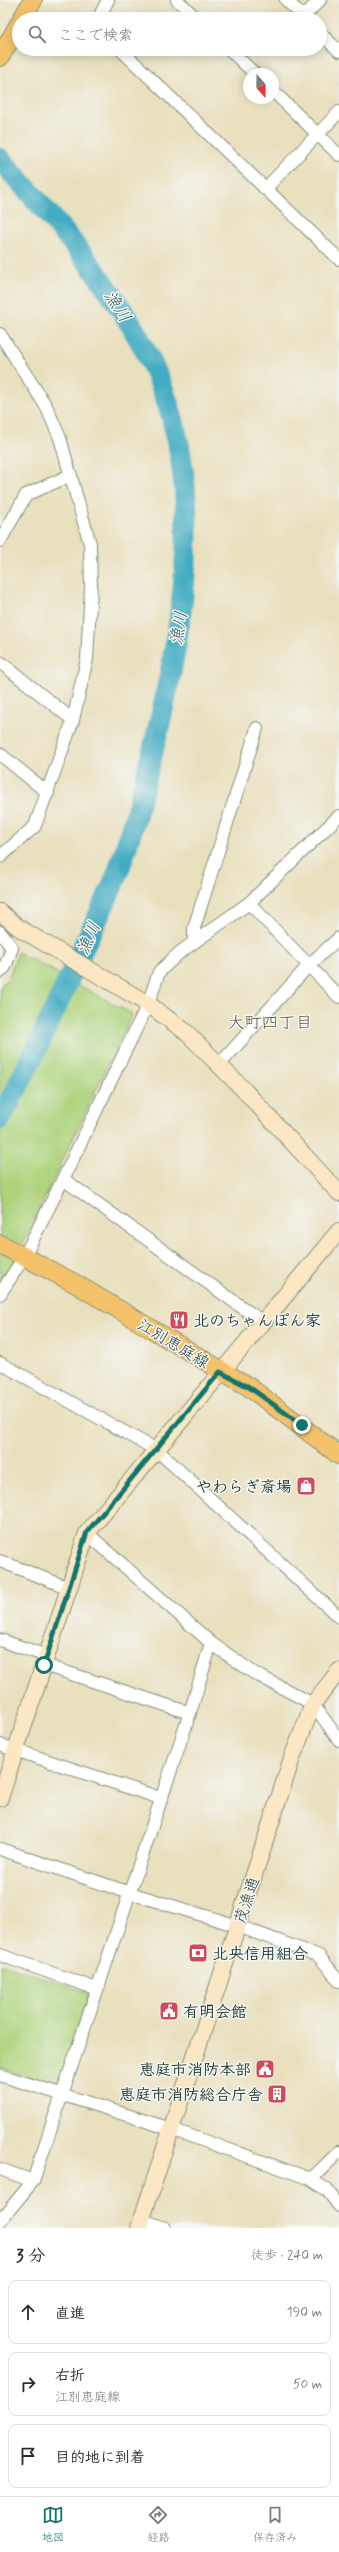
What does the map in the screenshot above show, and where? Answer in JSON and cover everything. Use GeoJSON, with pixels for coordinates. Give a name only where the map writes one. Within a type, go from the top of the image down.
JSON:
{"type":"FeatureCollection","features":[{"type":"Feature","properties":{"kind":"main road"},"geometry":{"type":"LineString","coordinates":[[26,12],[33,0]]}},
{"type":"Feature","properties":{"kind":"main road"},"geometry":{"type":"LineString","coordinates":[[3,52],[12,36]]}},
{"type":"Feature","properties":{"kind":"main road","name":"江別恵庭線"},"geometry":{"type":"LineString","coordinates":[[2,1245],[76,1284],[255,1392],[339,1455]]}},
{"type":"Feature","properties":{"kind":"street"},"geometry":{"type":"LineString","coordinates":[[102,12],[108,0]]}},
{"type":"Feature","properties":{"kind":"street"},"geometry":{"type":"LineString","coordinates":[[178,0],[190,12]]}},
{"type":"Feature","properties":{"kind":"street"},"geometry":{"type":"LineString","coordinates":[[286,0],[298,12]]}},
{"type":"Feature","properties":{"kind":"street"},"geometry":{"type":"LineString","coordinates":[[309,12],[320,0]]}},
{"type":"Feature","properties":{"kind":"street"},"geometry":{"type":"LineString","coordinates":[[327,40],[339,51]]}},
{"type":"Feature","properties":{"kind":"street"},"geometry":{"type":"LineString","coordinates":[[127,56],[339,259]]}},
{"type":"Feature","properties":{"kind":"street"},"geometry":{"type":"LineString","coordinates":[[236,56],[249,68]]}},
{"type":"Feature","properties":{"kind":"street"},"geometry":{"type":"LineString","coordinates":[[279,98],[339,155]]}},
{"type":"Feature","properties":{"kind":"street"},"geometry":{"type":"LineString","coordinates":[[265,189],[339,112]]}},
{"type":"Feature","properties":{"kind":"street"},"geometry":{"type":"LineString","coordinates":[[0,334],[46,406],[60,438],[90,544],[91,586],[87,659],[73,720],[35,826],[0,858]]}},
{"type":"Feature","properties":{"kind":"street"},"geometry":{"type":"LineString","coordinates":[[0,541],[26,495],[71,475]]}},
{"type":"Feature","properties":{"kind":"street"},"geometry":{"type":"LineString","coordinates":[[0,662],[73,720]]}},
{"type":"Feature","properties":{"kind":"street"},"geometry":{"type":"LineString","coordinates":[[194,942],[194,928],[257,728]]}},
{"type":"Feature","properties":{"kind":"street"},"geometry":{"type":"LineString","coordinates":[[0,754],[48,793]]}},
{"type":"Feature","properties":{"kind":"street"},"geometry":{"type":"LineString","coordinates":[[0,1294],[24,1257],[63,1179],[148,1004],[159,972],[194,942],[249,903],[338,819]]}},
{"type":"Feature","properties":{"kind":"street"},"geometry":{"type":"LineString","coordinates":[[249,903],[339,997]]}},
{"type":"Feature","properties":{"kind":"street"},"geometry":{"type":"LineString","coordinates":[[0,912],[19,928],[32,934],[128,991],[186,1032],[339,1193]]}},
{"type":"Feature","properties":{"kind":"street"},"geometry":{"type":"LineString","coordinates":[[0,932],[12,948],[5,967],[0,972]]}},
{"type":"Feature","properties":{"kind":"street"},"geometry":{"type":"LineString","coordinates":[[219,1065],[308,965],[339,938]]}},
{"type":"Feature","properties":{"kind":"street"},"geometry":{"type":"LineString","coordinates":[[63,1179],[264,1323]]}},
{"type":"Feature","properties":{"kind":"street"},"geometry":{"type":"LineString","coordinates":[[0,1798],[17,1750],[87,1532],[157,1450],[220,1372],[264,1323],[339,1231]]}},
{"type":"Feature","properties":{"kind":"street"},"geometry":{"type":"LineString","coordinates":[[0,1362],[157,1450],[339,1617]]}},
{"type":"Feature","properties":{"kind":"street"},"geometry":{"type":"LineString","coordinates":[[87,1532],[211,1643],[254,1673],[313,1704],[339,1740]]}},
{"type":"Feature","properties":{"kind":"street"},"geometry":{"type":"LineString","coordinates":[[0,1560],[69,1588]]}},
{"type":"Feature","properties":{"kind":"street"},"geometry":{"type":"LineString","coordinates":[[0,1640],[46,1661],[190,1713]]}},
{"type":"Feature","properties":{"kind":"street"},"geometry":{"type":"LineString","coordinates":[[0,2221],[33,2181],[130,1893],[160,1798],[190,1713],[211,1643]]}},
{"type":"Feature","properties":{"kind":"street","name":"茂漁通"},"geometry":{"type":"LineString","coordinates":[[140,2224],[292,1758],[313,1704],[339,1671]]}},
{"type":"Feature","properties":{"kind":"street"},"geometry":{"type":"LineString","coordinates":[[0,1745],[160,1798]]}},
{"type":"Feature","properties":{"kind":"street"},"geometry":{"type":"LineString","coordinates":[[0,1849],[130,1893],[238,1926],[320,1956],[335,1966],[339,1981]]}},
{"type":"Feature","properties":{"kind":"street"},"geometry":{"type":"LineString","coordinates":[[0,1955],[97,1988]]}},
{"type":"Feature","properties":{"kind":"street"},"geometry":{"type":"LineString","coordinates":[[0,2075],[62,2096],[171,2129],[311,2179],[327,2190],[339,2206]]}},
{"type":"Feature","properties":{"kind":"street"},"geometry":{"type":"LineString","coordinates":[[311,2179],[339,2152]]}},
{"type":"Feature","properties":{"kind":"street"},"geometry":{"type":"LineString","coordinates":[[0,2169],[33,2181]]}},
{"type":"Feature","properties":{"kind":"street"},"geometry":{"type":"LineString","coordinates":[[140,2224],[165,2228]]}},
{"type":"Feature","properties":{"kind":"green space"},"geometry":{"type":"Polygon","coordinates":[[[18,952],[132,1014],[11,1269],[0,1285],[0,986],[8,979],[18,952]]]}},
{"type":"Feature","properties":{"kind":"green space"},"geometry":{"type":"Polygon","coordinates":[[[0,1963],[89,1993],[59,2087],[0,2067],[0,1963]]]}},
{"type":"Feature","properties":{"kind":"waterway","name":"漁川"},"geometry":{"type":"LineString","coordinates":[[0,159],[49,214],[96,272],[136,334],[153,367],[167,401],[178,442],[184,483],[187,525],[185,567],[175,651],[157,734],[125,850],[108,897],[33,1055],[0,1119]]}},
{"type":"Feature","properties":{"kind":"place","name":"北のちゃんぽん家"},"geometry":{"type":"Point","coordinates":[179,1320]}},
{"type":"Feature","properties":{"kind":"place","name":"やわらぎ斎場"},"geometry":{"type":"Point","coordinates":[306,1486]}},
{"type":"Feature","properties":{"kind":"place","name":"北央信用組合"},"geometry":{"type":"Point","coordinates":[198,1953]}},
{"type":"Feature","properties":{"kind":"place","name":"有明会館"},"geometry":{"type":"Point","coordinates":[169,2011]}},
{"type":"Feature","properties":{"kind":"place","name":"恵庭市消防本部"},"geometry":{"type":"Point","coordinates":[265,2069]}},
{"type":"Feature","properties":{"kind":"place","name":"恵庭市消防総合庁舎"},"geometry":{"type":"Point","coordinates":[277,2094]}},
{"type":"Feature","properties":{"kind":"district","name":"大町四丁目"},"geometry":{"type":"Point","coordinates":[270,1022]}},
{"type":"Feature","properties":{"kind":"route"},"geometry":{"type":"LineString","coordinates":[[44,1665],[87,1532],[157,1450],[220,1372],[249,1387],[302,1425]]}}]}
